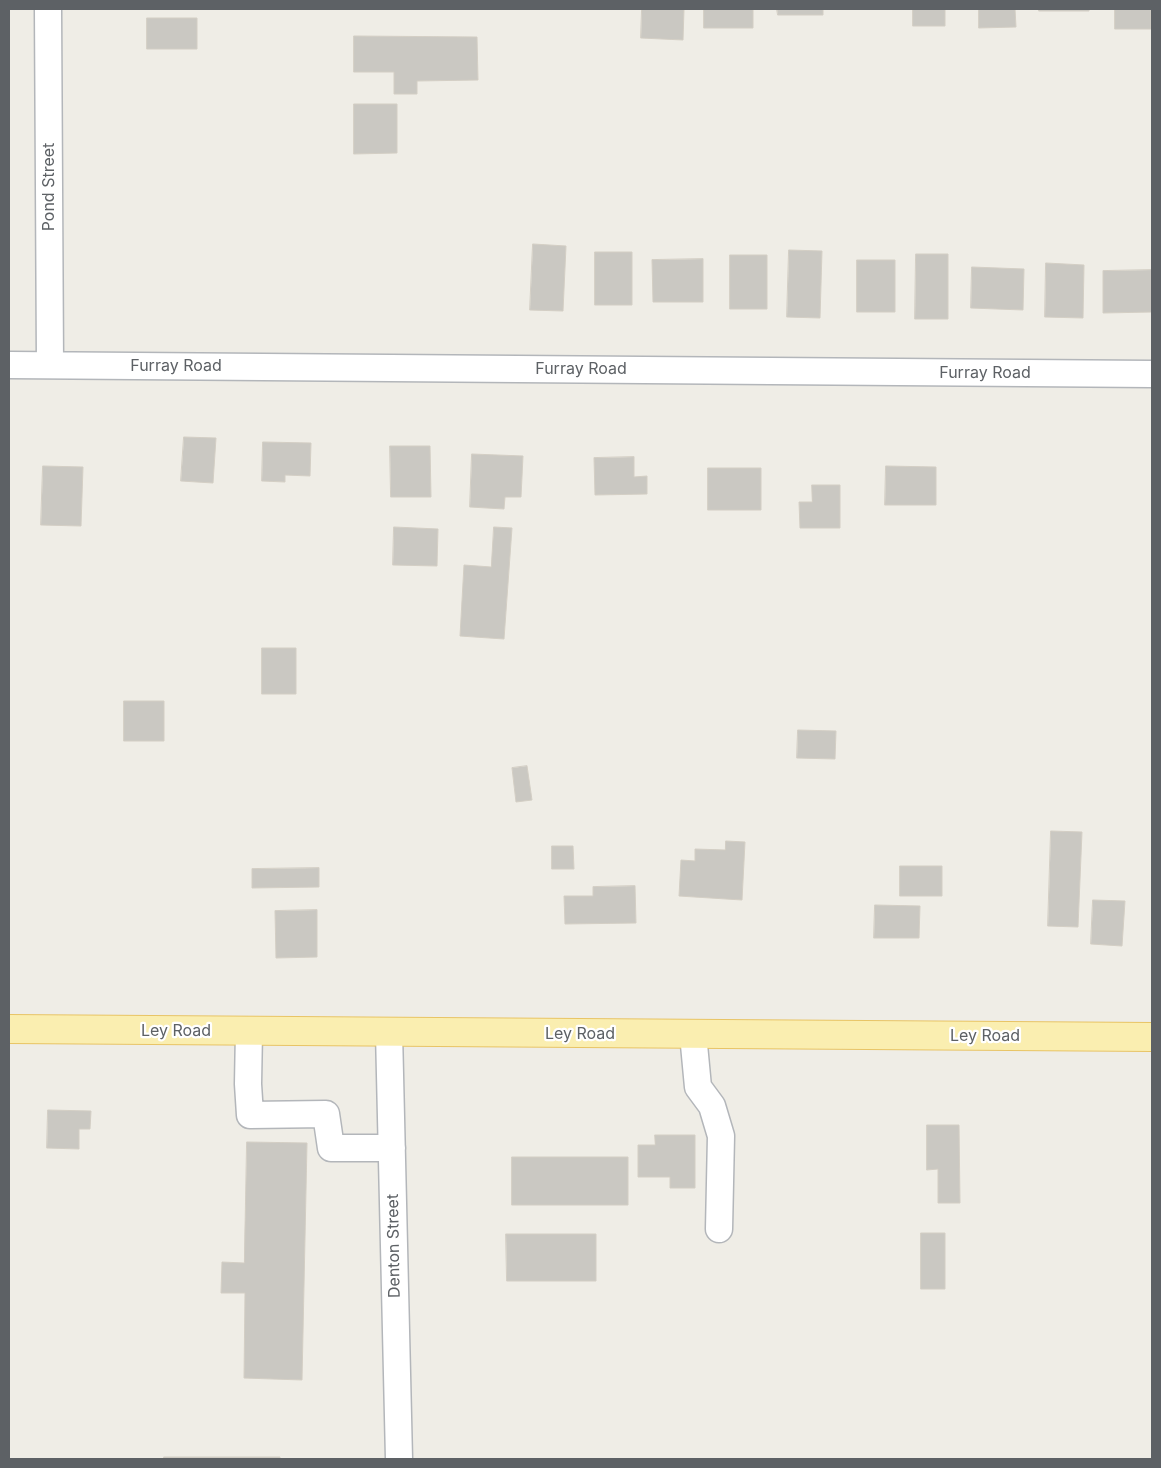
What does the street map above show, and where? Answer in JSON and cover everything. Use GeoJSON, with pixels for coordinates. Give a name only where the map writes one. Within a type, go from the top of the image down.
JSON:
{"type":"FeatureCollection","features":[{"type":"Feature","properties":{"kind":"main road","name":"Ley Road"},"geometry":{"type":"LineString","coordinates":[[9,1029],[1152,1037]]}},
{"type":"Feature","properties":{"kind":"street","name":"Pond Street"},"geometry":{"type":"LineString","coordinates":[[48,9],[50,365]]}},
{"type":"Feature","properties":{"kind":"street","name":"Furray Road"},"geometry":{"type":"LineString","coordinates":[[9,365],[1152,374]]}},
{"type":"Feature","properties":{"kind":"street"},"geometry":{"type":"LineString","coordinates":[[249,1031],[248,1084],[250,1115],[326,1114],[331,1148],[392,1148]]}},
{"type":"Feature","properties":{"kind":"street","name":"Denton Street"},"geometry":{"type":"LineString","coordinates":[[390,1032],[399,1459]]}},
{"type":"Feature","properties":{"kind":"street"},"geometry":{"type":"LineString","coordinates":[[693,1034],[698,1087],[712,1106],[721,1136],[719,1229]]}},
{"type":"Feature","properties":{"kind":"building"},"geometry":{"type":"Polygon","coordinates":[[[642,9],[684,9],[683,40],[641,38],[642,9]]]}},
{"type":"Feature","properties":{"kind":"building"},"geometry":{"type":"Polygon","coordinates":[[[704,9],[753,9],[753,28],[704,28],[704,9]]]}},
{"type":"Feature","properties":{"kind":"building"},"geometry":{"type":"Polygon","coordinates":[[[777,9],[823,9],[823,15],[778,15],[777,9]]]}},
{"type":"Feature","properties":{"kind":"building"},"geometry":{"type":"Polygon","coordinates":[[[913,9],[945,9],[945,26],[913,26],[913,9]]]}},
{"type":"Feature","properties":{"kind":"building"},"geometry":{"type":"Polygon","coordinates":[[[979,9],[1015,9],[1016,27],[979,28],[979,9]]]}},
{"type":"Feature","properties":{"kind":"building"},"geometry":{"type":"Polygon","coordinates":[[[1039,9],[1089,9],[1089,11],[1039,11],[1039,9]]]}},
{"type":"Feature","properties":{"kind":"building"},"geometry":{"type":"Polygon","coordinates":[[[1115,9],[1151,9],[1151,29],[1115,29],[1115,9]]]}},
{"type":"Feature","properties":{"kind":"building"},"geometry":{"type":"Polygon","coordinates":[[[147,18],[197,18],[197,49],[147,49],[147,18]]]}},
{"type":"Feature","properties":{"kind":"building"},"geometry":{"type":"Polygon","coordinates":[[[354,36],[477,37],[478,80],[417,81],[417,94],[394,94],[394,72],[354,72],[354,36]]]}},
{"type":"Feature","properties":{"kind":"building"},"geometry":{"type":"Polygon","coordinates":[[[354,104],[397,104],[397,153],[354,154],[354,104]]]}},
{"type":"Feature","properties":{"kind":"building"},"geometry":{"type":"Polygon","coordinates":[[[533,244],[566,246],[563,311],[530,310],[533,244]]]}},
{"type":"Feature","properties":{"kind":"building"},"geometry":{"type":"Polygon","coordinates":[[[789,250],[822,251],[820,318],[787,317],[789,250]]]}},
{"type":"Feature","properties":{"kind":"building"},"geometry":{"type":"Polygon","coordinates":[[[595,252],[632,252],[632,305],[595,305],[595,252]]]}},
{"type":"Feature","properties":{"kind":"building"},"geometry":{"type":"Polygon","coordinates":[[[916,254],[948,254],[948,319],[915,319],[916,254]]]}},
{"type":"Feature","properties":{"kind":"building"},"geometry":{"type":"Polygon","coordinates":[[[730,255],[767,255],[767,309],[730,309],[730,255]]]}},
{"type":"Feature","properties":{"kind":"building"},"geometry":{"type":"Polygon","coordinates":[[[703,259],[703,302],[653,302],[652,260],[703,259]]]}},
{"type":"Feature","properties":{"kind":"building"},"geometry":{"type":"Polygon","coordinates":[[[857,260],[895,260],[895,312],[857,312],[857,260]]]}},
{"type":"Feature","properties":{"kind":"building"},"geometry":{"type":"Polygon","coordinates":[[[1046,263],[1084,265],[1083,318],[1045,317],[1046,263]]]}},
{"type":"Feature","properties":{"kind":"building"},"geometry":{"type":"Polygon","coordinates":[[[972,267],[1024,269],[1023,310],[971,308],[972,267]]]}},
{"type":"Feature","properties":{"kind":"building"},"geometry":{"type":"Polygon","coordinates":[[[1152,270],[1152,312],[1103,313],[1103,271],[1152,270]]]}},
{"type":"Feature","properties":{"kind":"building"},"geometry":{"type":"Polygon","coordinates":[[[184,437],[216,438],[213,483],[181,481],[184,437]]]}},
{"type":"Feature","properties":{"kind":"building"},"geometry":{"type":"Polygon","coordinates":[[[263,442],[311,443],[310,476],[285,475],[285,482],[262,481],[263,442]]]}},
{"type":"Feature","properties":{"kind":"building"},"geometry":{"type":"Polygon","coordinates":[[[390,446],[430,446],[431,497],[391,497],[390,446]]]}},
{"type":"Feature","properties":{"kind":"building"},"geometry":{"type":"Polygon","coordinates":[[[472,454],[523,456],[521,497],[505,497],[504,509],[470,507],[472,454]]]}},
{"type":"Feature","properties":{"kind":"building"},"geometry":{"type":"Polygon","coordinates":[[[634,457],[634,477],[647,476],[647,494],[595,495],[594,458],[634,457]]]}},
{"type":"Feature","properties":{"kind":"building"},"geometry":{"type":"Polygon","coordinates":[[[43,466],[83,467],[81,526],[41,525],[43,466]]]}},
{"type":"Feature","properties":{"kind":"building"},"geometry":{"type":"Polygon","coordinates":[[[886,466],[936,467],[936,505],[885,505],[886,466]]]}},
{"type":"Feature","properties":{"kind":"building"},"geometry":{"type":"Polygon","coordinates":[[[708,468],[761,468],[761,510],[708,510],[708,468]]]}},
{"type":"Feature","properties":{"kind":"building"},"geometry":{"type":"Polygon","coordinates":[[[812,485],[840,485],[840,528],[800,528],[799,502],[812,502],[812,485]]]}},
{"type":"Feature","properties":{"kind":"building"},"geometry":{"type":"Polygon","coordinates":[[[394,527],[438,529],[437,566],[393,565],[394,527]]]}},
{"type":"Feature","properties":{"kind":"building"},"geometry":{"type":"Polygon","coordinates":[[[494,527],[512,528],[504,639],[460,636],[464,565],[491,567],[494,527]]]}},
{"type":"Feature","properties":{"kind":"building"},"geometry":{"type":"Polygon","coordinates":[[[262,648],[296,648],[296,694],[262,694],[262,648]]]}},
{"type":"Feature","properties":{"kind":"building"},"geometry":{"type":"Polygon","coordinates":[[[124,701],[164,701],[164,741],[124,741],[124,701]]]}},
{"type":"Feature","properties":{"kind":"building"},"geometry":{"type":"Polygon","coordinates":[[[798,730],[836,731],[835,759],[797,758],[798,730]]]}},
{"type":"Feature","properties":{"kind":"building"},"geometry":{"type":"Polygon","coordinates":[[[527,766],[532,800],[516,802],[512,768],[527,766]]]}},
{"type":"Feature","properties":{"kind":"building"},"geometry":{"type":"Polygon","coordinates":[[[1051,831],[1082,832],[1078,927],[1048,926],[1051,831]]]}},
{"type":"Feature","properties":{"kind":"building"},"geometry":{"type":"Polygon","coordinates":[[[726,841],[745,842],[742,900],[679,896],[681,860],[695,861],[695,849],[725,850],[726,841]]]}},
{"type":"Feature","properties":{"kind":"building"},"geometry":{"type":"Polygon","coordinates":[[[552,846],[573,846],[574,869],[552,869],[552,846]]]}},
{"type":"Feature","properties":{"kind":"building"},"geometry":{"type":"Polygon","coordinates":[[[900,866],[942,866],[942,896],[900,896],[900,866]]]}},
{"type":"Feature","properties":{"kind":"building"},"geometry":{"type":"Polygon","coordinates":[[[319,868],[319,887],[252,888],[252,869],[319,868]]]}},
{"type":"Feature","properties":{"kind":"building"},"geometry":{"type":"Polygon","coordinates":[[[635,886],[636,923],[565,924],[564,896],[593,896],[593,887],[635,886]]]}},
{"type":"Feature","properties":{"kind":"building"},"geometry":{"type":"Polygon","coordinates":[[[1093,900],[1125,901],[1122,946],[1091,944],[1093,900]]]}},
{"type":"Feature","properties":{"kind":"building"},"geometry":{"type":"Polygon","coordinates":[[[875,905],[920,906],[919,938],[874,938],[875,905]]]}},
{"type":"Feature","properties":{"kind":"building"},"geometry":{"type":"Polygon","coordinates":[[[317,910],[317,957],[276,958],[275,911],[317,910]]]}},
{"type":"Feature","properties":{"kind":"building"},"geometry":{"type":"Polygon","coordinates":[[[48,1110],[91,1111],[90,1129],[79,1129],[79,1149],[47,1148],[48,1110]]]}},
{"type":"Feature","properties":{"kind":"building"},"geometry":{"type":"Polygon","coordinates":[[[927,1125],[959,1125],[960,1203],[938,1203],[938,1169],[927,1170],[927,1125]]]}},
{"type":"Feature","properties":{"kind":"building"},"geometry":{"type":"Polygon","coordinates":[[[655,1135],[695,1135],[695,1188],[670,1188],[670,1177],[638,1177],[638,1145],[655,1145],[655,1135]]]}},
{"type":"Feature","properties":{"kind":"building"},"geometry":{"type":"Polygon","coordinates":[[[247,1142],[307,1143],[302,1380],[244,1378],[245,1293],[221,1293],[222,1262],[244,1263],[247,1142]]]}},
{"type":"Feature","properties":{"kind":"building"},"geometry":{"type":"Polygon","coordinates":[[[512,1157],[628,1157],[628,1205],[512,1205],[512,1157]]]}},
{"type":"Feature","properties":{"kind":"building"},"geometry":{"type":"Polygon","coordinates":[[[921,1233],[945,1233],[945,1289],[921,1289],[921,1233]]]}},
{"type":"Feature","properties":{"kind":"building"},"geometry":{"type":"Polygon","coordinates":[[[506,1234],[596,1234],[596,1281],[507,1281],[506,1234]]]}},
{"type":"Feature","properties":{"kind":"building"},"geometry":{"type":"Polygon","coordinates":[[[164,1457],[280,1457],[280,1459],[164,1459],[164,1457]]]}}]}
